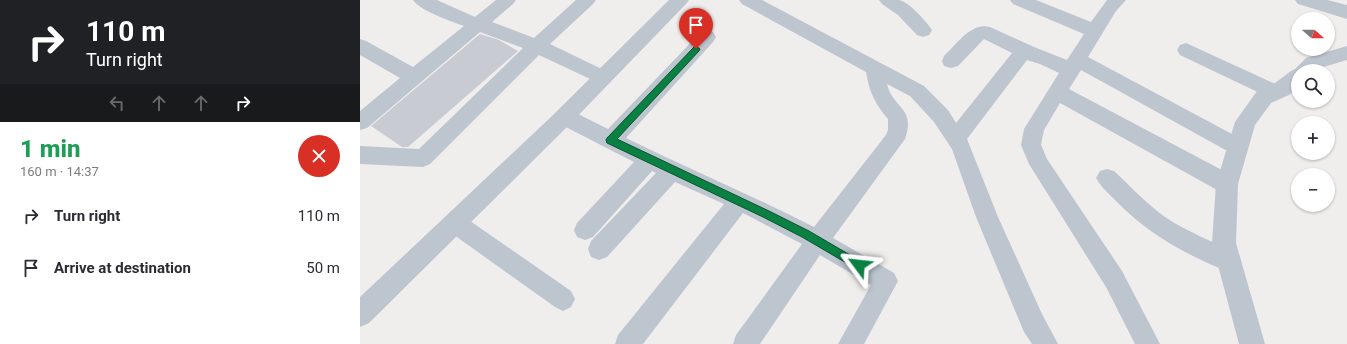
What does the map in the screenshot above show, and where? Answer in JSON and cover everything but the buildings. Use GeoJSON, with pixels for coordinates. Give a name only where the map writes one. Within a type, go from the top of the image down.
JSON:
{"type":"FeatureCollection","features":[{"type":"Feature","properties":{"kind":"street"},"geometry":{"type":"LineString","coordinates":[[360,122],[476,24],[507,0]]}},
{"type":"Feature","properties":{"kind":"street"},"geometry":{"type":"LineString","coordinates":[[360,155],[423,158],[537,46],[587,0]]}},
{"type":"Feature","properties":{"kind":"street"},"geometry":{"type":"LineString","coordinates":[[360,314],[565,117],[680,0]]}},
{"type":"Feature","properties":{"kind":"street"},"geometry":{"type":"LineString","coordinates":[[748,0],[917,90],[941,116],[961,146],[988,217],[1033,323],[1046,344]]}},
{"type":"Feature","properties":{"kind":"street"},"geometry":{"type":"LineString","coordinates":[[888,0],[904,11],[923,30]]}},
{"type":"Feature","properties":{"kind":"street"},"geometry":{"type":"LineString","coordinates":[[1019,0],[1096,31]]}},
{"type":"Feature","properties":{"kind":"street"},"geometry":{"type":"LineString","coordinates":[[1117,0],[1110,7],[1034,129],[1031,145],[1034,154],[1114,279],[1148,344]]}},
{"type":"Feature","properties":{"kind":"street"},"geometry":{"type":"LineString","coordinates":[[1304,0],[1347,12]]}},
{"type":"Feature","properties":{"kind":"street"},"geometry":{"type":"LineString","coordinates":[[428,1],[476,24],[537,46],[603,78]]}},
{"type":"Feature","properties":{"kind":"street"},"geometry":{"type":"LineString","coordinates":[[951,61],[978,34],[984,32],[1027,52],[1074,65],[1238,147]]}},
{"type":"Feature","properties":{"kind":"street"},"geometry":{"type":"LineString","coordinates":[[611,140],[707,37]]}},
{"type":"Feature","properties":{"kind":"street"},"geometry":{"type":"LineString","coordinates":[[360,46],[414,76]]}},
{"type":"Feature","properties":{"kind":"street"},"geometry":{"type":"LineString","coordinates":[[1186,50],[1275,92]]}},
{"type":"Feature","properties":{"kind":"street"},"geometry":{"type":"LineString","coordinates":[[956,138],[1014,63],[1022,54],[1027,52]]}},
{"type":"Feature","properties":{"kind":"street"},"geometry":{"type":"LineString","coordinates":[[1312,64],[1347,53]]}},
{"type":"Feature","properties":{"kind":"street"},"geometry":{"type":"LineString","coordinates":[[745,344],[817,241],[895,139],[900,123],[898,117],[880,94],[875,68]]}},
{"type":"Feature","properties":{"kind":"street"},"geometry":{"type":"LineString","coordinates":[[1252,344],[1224,243],[1227,184],[1246,122],[1264,97],[1282,89],[1291,82]]}},
{"type":"Feature","properties":{"kind":"street"},"geometry":{"type":"LineString","coordinates":[[1057,92],[1227,184]]}},
{"type":"Feature","properties":{"kind":"street"},"geometry":{"type":"LineString","coordinates":[[565,117],[672,171],[740,201],[817,241],[886,281],[850,344]]}},
{"type":"Feature","properties":{"kind":"street"},"geometry":{"type":"LineString","coordinates":[[585,230],[649,159]]}},
{"type":"Feature","properties":{"kind":"street"},"geometry":{"type":"LineString","coordinates":[[599,249],[672,171]]}},
{"type":"Feature","properties":{"kind":"street"},"geometry":{"type":"LineString","coordinates":[[1107,178],[1137,207],[1164,229],[1195,246],[1229,261]]}},
{"type":"Feature","properties":{"kind":"street"},"geometry":{"type":"LineString","coordinates":[[627,344],[740,201]]}},
{"type":"Feature","properties":{"kind":"street"},"geometry":{"type":"LineString","coordinates":[[455,223],[564,299]]}},
{"type":"Feature","properties":{"kind":"route"},"geometry":{"type":"LineString","coordinates":[[696,49],[611,140],[672,171],[766,214],[805,234],[859,265]]}}]}
